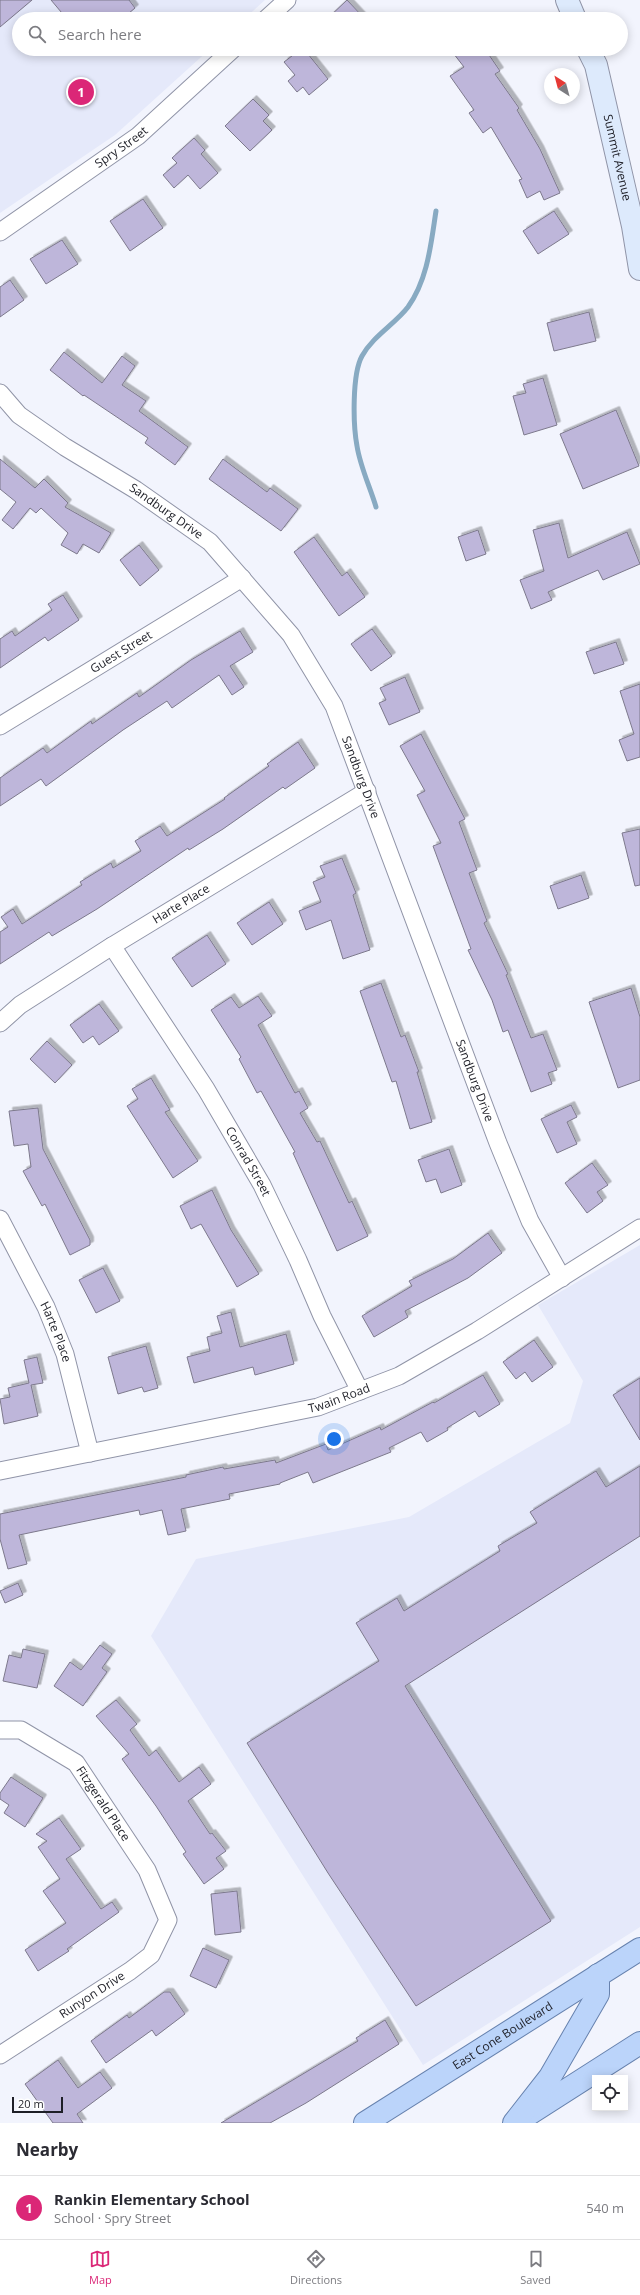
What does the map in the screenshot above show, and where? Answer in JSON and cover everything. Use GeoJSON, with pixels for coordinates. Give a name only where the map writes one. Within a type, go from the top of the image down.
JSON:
{"type":"FeatureCollection","features":[{"type":"Feature","properties":{"kind":"main road"},"geometry":{"type":"LineString","coordinates":[[567,0],[572,12]]}},
{"type":"Feature","properties":{"kind":"main road","name":"Summit Avenue"},"geometry":{"type":"LineString","coordinates":[[591,56],[597,73],[633,226],[640,269]]}},
{"type":"Feature","properties":{"kind":"main road","name":"East Cone Boulevard"},"geometry":{"type":"LineString","coordinates":[[366,2123],[640,1949]]}},
{"type":"Feature","properties":{"kind":"main road"},"geometry":{"type":"LineString","coordinates":[[514,2123],[550,2077],[598,1994],[598,1975]]}},
{"type":"Feature","properties":{"kind":"main road"},"geometry":{"type":"LineString","coordinates":[[514,2123],[640,2043]]}},
{"type":"Feature","properties":{"kind":"street"},"geometry":{"type":"LineString","coordinates":[[274,12],[287,0]]}},
{"type":"Feature","properties":{"kind":"street","name":"Spry Street"},"geometry":{"type":"LineString","coordinates":[[0,232],[138,136],[225,56]]}},
{"type":"Feature","properties":{"kind":"street","name":"Sandburg Drive"},"geometry":{"type":"LineString","coordinates":[[0,393],[25,419],[65,448],[136,490],[210,542],[291,635],[334,706],[498,1143],[530,1220],[562,1278]]}},
{"type":"Feature","properties":{"kind":"street","name":"Guest Street"},"geometry":{"type":"LineString","coordinates":[[0,726],[242,578]]}},
{"type":"Feature","properties":{"kind":"street","name":"Harte Place"},"geometry":{"type":"LineString","coordinates":[[0,1023],[20,1005],[112,946],[367,791]]}},
{"type":"Feature","properties":{"kind":"street","name":"Conrad Street"},"geometry":{"type":"LineString","coordinates":[[112,946],[206,1089],[262,1185],[298,1260],[322,1316],[360,1391]]}},
{"type":"Feature","properties":{"kind":"street","name":"Harte Place"},"geometry":{"type":"LineString","coordinates":[[0,1219],[46,1307],[65,1354],[90,1453]]}},
{"type":"Feature","properties":{"kind":"street","name":"Twain Road"},"geometry":{"type":"LineString","coordinates":[[0,1471],[318,1406],[360,1391],[399,1376],[562,1278],[640,1228]]}},
{"type":"Feature","properties":{"kind":"street","name":"Fitzgerald Place"},"geometry":{"type":"LineString","coordinates":[[0,1730],[21,1730],[76,1763],[147,1870],[168,1920]]}},
{"type":"Feature","properties":{"kind":"street","name":"Runyon Drive"},"geometry":{"type":"LineString","coordinates":[[0,2055],[130,1971],[146,1959],[151,1954],[168,1920]]}},
{"type":"Feature","properties":{"kind":"shaded area"},"geometry":{"type":"Polygon","coordinates":[[[0,0],[265,0],[252,12],[12,12],[12,56],[202,56],[115,135],[0,213],[0,0]]]}},
{"type":"Feature","properties":{"kind":"shaded area"},"geometry":{"type":"Polygon","coordinates":[[[640,1245],[640,1927],[423,2065],[151,1636],[196,1559],[409,1517],[570,1423],[583,1381],[538,1305],[640,1245]]]}},
{"type":"Feature","properties":{"kind":"building"},"geometry":{"type":"Polygon","coordinates":[[[0,0],[32,0],[18,12],[12,12],[12,17],[0,27],[0,0]]]}},
{"type":"Feature","properties":{"kind":"building"},"geometry":{"type":"Polygon","coordinates":[[[51,0],[129,0],[135,8],[130,12],[61,12],[51,0]]]}},
{"type":"Feature","properties":{"kind":"building"},"geometry":{"type":"Polygon","coordinates":[[[347,0],[358,12],[334,12],[347,0]]]}},
{"type":"Feature","properties":{"kind":"building"},"geometry":{"type":"Polygon","coordinates":[[[292,56],[310,56],[328,79],[309,95],[303,87],[297,92],[288,81],[295,75],[284,62],[292,56]]]}},
{"type":"Feature","properties":{"kind":"building"},"geometry":{"type":"Polygon","coordinates":[[[455,56],[490,56],[500,71],[495,74],[519,108],[517,110],[540,149],[560,193],[544,200],[540,191],[527,198],[519,180],[522,179],[491,127],[483,133],[469,113],[474,110],[450,76],[464,67],[455,56]]]}},
{"type":"Feature","properties":{"kind":"building"},"geometry":{"type":"Polygon","coordinates":[[[253,99],[269,115],[263,121],[272,130],[250,151],[225,126],[253,99]]]}},
{"type":"Feature","properties":{"kind":"building"},"geometry":{"type":"Polygon","coordinates":[[[194,138],[205,150],[201,154],[218,173],[200,189],[188,175],[174,188],[163,175],[177,163],[172,158],[194,138]]]}},
{"type":"Feature","properties":{"kind":"building"},"geometry":{"type":"Polygon","coordinates":[[[143,199],[163,228],[130,251],[110,221],[143,199]]]}},
{"type":"Feature","properties":{"kind":"building"},"geometry":{"type":"Polygon","coordinates":[[[554,211],[569,234],[538,254],[523,231],[554,211]]]}},
{"type":"Feature","properties":{"kind":"building"},"geometry":{"type":"Polygon","coordinates":[[[62,240],[78,264],[46,284],[30,259],[62,240]]]}},
{"type":"Feature","properties":{"kind":"building"},"geometry":{"type":"Polygon","coordinates":[[[10,280],[24,300],[0,317],[0,287],[10,280]]]}},
{"type":"Feature","properties":{"kind":"building"},"geometry":{"type":"Polygon","coordinates":[[[589,312],[596,341],[554,351],[547,323],[589,312]]]}},
{"type":"Feature","properties":{"kind":"building"},"geometry":{"type":"Polygon","coordinates":[[[64,352],[102,383],[122,356],[135,366],[122,385],[146,401],[139,411],[188,447],[175,465],[145,443],[148,438],[84,395],[83,396],[50,370],[64,352]]]}},
{"type":"Feature","properties":{"kind":"building"},"geometry":{"type":"Polygon","coordinates":[[[543,378],[557,425],[524,435],[513,396],[526,393],[523,384],[543,378]]]}},
{"type":"Feature","properties":{"kind":"building"},"geometry":{"type":"Polygon","coordinates":[[[616,410],[639,466],[583,489],[560,434],[616,410]]]}},
{"type":"Feature","properties":{"kind":"building"},"geometry":{"type":"Polygon","coordinates":[[[0,459],[35,488],[44,479],[68,503],[65,507],[111,533],[99,553],[83,544],[77,554],[61,545],[68,533],[41,508],[36,513],[30,508],[13,529],[2,520],[16,502],[0,489],[0,459]]]}},
{"type":"Feature","properties":{"kind":"building"},"geometry":{"type":"Polygon","coordinates":[[[223,459],[267,492],[270,488],[298,509],[281,531],[209,479],[223,459]]]}},
{"type":"Feature","properties":{"kind":"building"},"geometry":{"type":"Polygon","coordinates":[[[559,523],[568,558],[627,532],[640,564],[603,580],[598,570],[548,592],[552,600],[531,609],[520,580],[544,571],[533,530],[559,523]]]}},
{"type":"Feature","properties":{"kind":"building"},"geometry":{"type":"Polygon","coordinates":[[[478,530],[486,554],[466,561],[458,537],[478,530]]]}},
{"type":"Feature","properties":{"kind":"building"},"geometry":{"type":"Polygon","coordinates":[[[314,537],[342,576],[347,572],[365,597],[339,616],[294,552],[314,537]]]}},
{"type":"Feature","properties":{"kind":"building"},"geometry":{"type":"Polygon","coordinates":[[[139,545],[159,570],[140,586],[120,560],[139,545]]]}},
{"type":"Feature","properties":{"kind":"building"},"geometry":{"type":"Polygon","coordinates":[[[63,595],[79,620],[48,641],[45,637],[0,668],[0,639],[12,631],[15,636],[52,610],[48,604],[63,595]]]}},
{"type":"Feature","properties":{"kind":"building"},"geometry":{"type":"Polygon","coordinates":[[[372,629],[392,656],[371,671],[351,644],[372,629]]]}},
{"type":"Feature","properties":{"kind":"building"},"geometry":{"type":"Polygon","coordinates":[[[240,631],[253,652],[230,666],[244,687],[232,695],[219,675],[172,708],[167,701],[123,730],[46,786],[41,779],[0,806],[0,778],[43,748],[47,753],[91,721],[92,724],[137,693],[139,697],[191,660],[240,631]]]}},
{"type":"Feature","properties":{"kind":"building"},"geometry":{"type":"Polygon","coordinates":[[[616,642],[624,664],[594,674],[586,652],[616,642]]]}},
{"type":"Feature","properties":{"kind":"building"},"geometry":{"type":"Polygon","coordinates":[[[405,677],[420,712],[389,725],[379,703],[386,700],[380,688],[405,677]]]}},
{"type":"Feature","properties":{"kind":"building"},"geometry":{"type":"Polygon","coordinates":[[[640,684],[640,757],[627,761],[619,740],[634,734],[620,691],[640,684]]]}},
{"type":"Feature","properties":{"kind":"building"},"geometry":{"type":"Polygon","coordinates":[[[421,734],[465,819],[459,822],[477,870],[469,873],[487,921],[484,923],[508,974],[506,975],[531,1038],[543,1034],[557,1070],[548,1073],[552,1084],[531,1092],[508,1030],[503,1032],[492,1000],[468,950],[471,949],[433,846],[441,843],[417,795],[425,791],[400,746],[421,734]]]}},
{"type":"Feature","properties":{"kind":"building"},"geometry":{"type":"Polygon","coordinates":[[[298,742],[315,768],[285,789],[283,787],[223,829],[189,850],[188,848],[97,909],[52,936],[49,932],[0,964],[0,932],[8,927],[1,917],[13,909],[22,924],[82,885],[80,882],[111,863],[113,868],[141,851],[135,841],[160,826],[167,836],[225,799],[224,798],[269,766],[267,764],[298,742]]]}},
{"type":"Feature","properties":{"kind":"building"},"geometry":{"type":"Polygon","coordinates":[[[640,829],[640,885],[635,886],[622,833],[640,829]]]}},
{"type":"Feature","properties":{"kind":"building"},"geometry":{"type":"Polygon","coordinates":[[[342,858],[356,893],[353,895],[370,950],[343,959],[331,920],[306,930],[299,911],[321,902],[313,882],[325,877],[320,866],[342,858]]]}},
{"type":"Feature","properties":{"kind":"building"},"geometry":{"type":"Polygon","coordinates":[[[581,875],[589,898],[558,909],[550,886],[581,875]]]}},
{"type":"Feature","properties":{"kind":"building"},"geometry":{"type":"Polygon","coordinates":[[[269,902],[283,924],[252,945],[237,923],[269,902]]]}},
{"type":"Feature","properties":{"kind":"building"},"geometry":{"type":"Polygon","coordinates":[[[207,935],[226,964],[192,987],[172,958],[207,935]]]}},
{"type":"Feature","properties":{"kind":"building"},"geometry":{"type":"Polygon","coordinates":[[[381,983],[401,1037],[405,1035],[419,1072],[417,1072],[432,1122],[410,1129],[396,1081],[392,1082],[360,991],[381,983]]]}},
{"type":"Feature","properties":{"kind":"building"},"geometry":{"type":"Polygon","coordinates":[[[631,988],[640,1017],[640,1080],[618,1088],[589,1002],[631,988]]]}},
{"type":"Feature","properties":{"kind":"building"},"geometry":{"type":"Polygon","coordinates":[[[258,996],[272,1016],[258,1025],[295,1093],[299,1091],[308,1108],[300,1113],[317,1142],[320,1141],[349,1203],[352,1201],[368,1236],[337,1251],[293,1153],[295,1152],[261,1091],[257,1093],[239,1059],[241,1057],[211,1010],[231,997],[239,1008],[258,996]]]}},
{"type":"Feature","properties":{"kind":"building"},"geometry":{"type":"Polygon","coordinates":[[[99,1004],[119,1031],[99,1045],[93,1036],[83,1043],[70,1025],[99,1004]]]}},
{"type":"Feature","properties":{"kind":"building"},"geometry":{"type":"Polygon","coordinates":[[[47,1041],[72,1065],[55,1083],[30,1059],[47,1041]]]}},
{"type":"Feature","properties":{"kind":"building"},"geometry":{"type":"Polygon","coordinates":[[[151,1078],[170,1110],[165,1112],[198,1161],[173,1178],[127,1106],[138,1099],[132,1089],[151,1078]]]}},
{"type":"Feature","properties":{"kind":"building"},"geometry":{"type":"Polygon","coordinates":[[[571,1105],[577,1117],[567,1122],[577,1144],[557,1153],[541,1119],[571,1105]]]}},
{"type":"Feature","properties":{"kind":"building"},"geometry":{"type":"Polygon","coordinates":[[[38,1108],[43,1149],[90,1240],[90,1245],[70,1255],[45,1204],[42,1206],[23,1171],[31,1167],[28,1144],[14,1146],[9,1111],[38,1108]]]}},
{"type":"Feature","properties":{"kind":"building"},"geometry":{"type":"Polygon","coordinates":[[[449,1149],[462,1185],[441,1193],[436,1179],[426,1182],[418,1160],[449,1149]]]}},
{"type":"Feature","properties":{"kind":"building"},"geometry":{"type":"Polygon","coordinates":[[[592,1163],[608,1185],[597,1192],[603,1201],[587,1213],[565,1183],[592,1163]]]}},
{"type":"Feature","properties":{"kind":"building"},"geometry":{"type":"Polygon","coordinates":[[[212,1190],[231,1230],[259,1274],[237,1287],[201,1224],[191,1229],[180,1206],[212,1190]]]}},
{"type":"Feature","properties":{"kind":"building"},"geometry":{"type":"Polygon","coordinates":[[[488,1233],[502,1253],[468,1278],[405,1311],[408,1317],[374,1337],[362,1316],[412,1286],[409,1281],[453,1259],[488,1233]]]}},
{"type":"Feature","properties":{"kind":"building"},"geometry":{"type":"Polygon","coordinates":[[[103,1268],[120,1301],[96,1313],[79,1280],[103,1268]]]}},
{"type":"Feature","properties":{"kind":"building"},"geometry":{"type":"Polygon","coordinates":[[[231,1312],[240,1347],[286,1334],[294,1364],[255,1375],[253,1367],[194,1383],[187,1357],[210,1351],[207,1337],[222,1333],[217,1316],[231,1312]]]}},
{"type":"Feature","properties":{"kind":"building"},"geometry":{"type":"Polygon","coordinates":[[[534,1340],[553,1367],[532,1382],[525,1372],[516,1379],[503,1362],[534,1340]]]}},
{"type":"Feature","properties":{"kind":"building"},"geometry":{"type":"Polygon","coordinates":[[[146,1346],[158,1388],[144,1392],[142,1387],[118,1394],[108,1357],[146,1346]]]}},
{"type":"Feature","properties":{"kind":"building"},"geometry":{"type":"Polygon","coordinates":[[[37,1357],[43,1383],[31,1385],[38,1416],[4,1424],[0,1399],[10,1397],[8,1388],[29,1383],[24,1360],[37,1357]]]}},
{"type":"Feature","properties":{"kind":"building"},"geometry":{"type":"Polygon","coordinates":[[[483,1375],[500,1404],[479,1417],[475,1411],[447,1428],[448,1430],[427,1442],[421,1432],[389,1448],[391,1452],[313,1483],[308,1472],[280,1484],[229,1494],[230,1499],[181,1509],[186,1531],[168,1535],[162,1510],[140,1515],[139,1510],[19,1535],[27,1564],[8,1569],[0,1539],[0,1514],[186,1477],[186,1475],[223,1467],[224,1469],[275,1460],[276,1463],[326,1444],[328,1450],[380,1427],[381,1430],[433,1402],[434,1403],[483,1375]]]}},
{"type":"Feature","properties":{"kind":"building"},"geometry":{"type":"Polygon","coordinates":[[[640,1378],[640,1440],[613,1395],[640,1378]]]}},
{"type":"Feature","properties":{"kind":"building"},"geometry":{"type":"Polygon","coordinates":[[[640,1466],[640,1536],[405,1686],[551,1921],[416,2006],[328,1873],[247,1743],[379,1661],[356,1623],[397,1598],[404,1611],[500,1551],[498,1546],[537,1523],[530,1512],[596,1471],[606,1487],[640,1466]]]}},
{"type":"Feature","properties":{"kind":"building"},"geometry":{"type":"Polygon","coordinates":[[[18,1583],[23,1595],[5,1603],[0,1591],[18,1583]]]}},
{"type":"Feature","properties":{"kind":"building"},"geometry":{"type":"Polygon","coordinates":[[[100,1645],[112,1654],[102,1668],[107,1672],[83,1706],[54,1686],[70,1662],[81,1670],[100,1645]]]}},
{"type":"Feature","properties":{"kind":"building"},"geometry":{"type":"Polygon","coordinates":[[[23,1649],[45,1654],[37,1688],[3,1681],[9,1655],[21,1658],[23,1649]]]}},
{"type":"Feature","properties":{"kind":"building"},"geometry":{"type":"Polygon","coordinates":[[[116,1700],[137,1724],[130,1730],[149,1756],[156,1750],[179,1782],[199,1767],[211,1784],[188,1801],[210,1834],[212,1833],[226,1851],[216,1858],[224,1869],[204,1884],[183,1854],[186,1852],[156,1806],[122,1759],[129,1754],[96,1716],[116,1700]]]}},
{"type":"Feature","properties":{"kind":"building"},"geometry":{"type":"Polygon","coordinates":[[[11,1777],[43,1798],[25,1827],[4,1813],[9,1805],[0,1799],[0,1793],[11,1777]]]}},
{"type":"Feature","properties":{"kind":"building"},"geometry":{"type":"Polygon","coordinates":[[[59,1818],[81,1849],[66,1859],[101,1909],[112,1902],[119,1912],[67,1949],[69,1951],[38,1971],[25,1950],[66,1923],[43,1891],[60,1879],[38,1847],[47,1841],[36,1834],[59,1818]]]}},
{"type":"Feature","properties":{"kind":"building"},"geometry":{"type":"Polygon","coordinates":[[[237,1891],[241,1932],[215,1935],[211,1894],[237,1891]]]}},
{"type":"Feature","properties":{"kind":"building"},"geometry":{"type":"Polygon","coordinates":[[[203,1948],[229,1960],[216,1988],[190,1976],[203,1948]]]}},
{"type":"Feature","properties":{"kind":"building"},"geometry":{"type":"Polygon","coordinates":[[[164,1992],[170,1992],[185,2014],[156,2036],[152,2030],[106,2063],[91,2041],[127,2015],[129,2018],[164,1992]]]}},
{"type":"Feature","properties":{"kind":"building"},"geometry":{"type":"Polygon","coordinates":[[[385,2020],[399,2044],[306,2103],[270,2123],[221,2123],[358,2041],[356,2038],[385,2020]]]}},
{"type":"Feature","properties":{"kind":"building"},"geometry":{"type":"Polygon","coordinates":[[[58,2060],[78,2088],[100,2072],[112,2088],[77,2114],[83,2123],[53,2123],[25,2084],[58,2060]]]}},
{"type":"Feature","properties":{"kind":"waterway"},"geometry":{"type":"LineString","coordinates":[[376,507],[358,454],[354,413],[356,375],[362,356],[372,342],[403,313],[415,296],[428,260],[436,211]]}},
{"type":"Feature","properties":{"kind":"place","name":"Rankin Elementary School"},"geometry":{"type":"Point","coordinates":[81,92]}}]}
